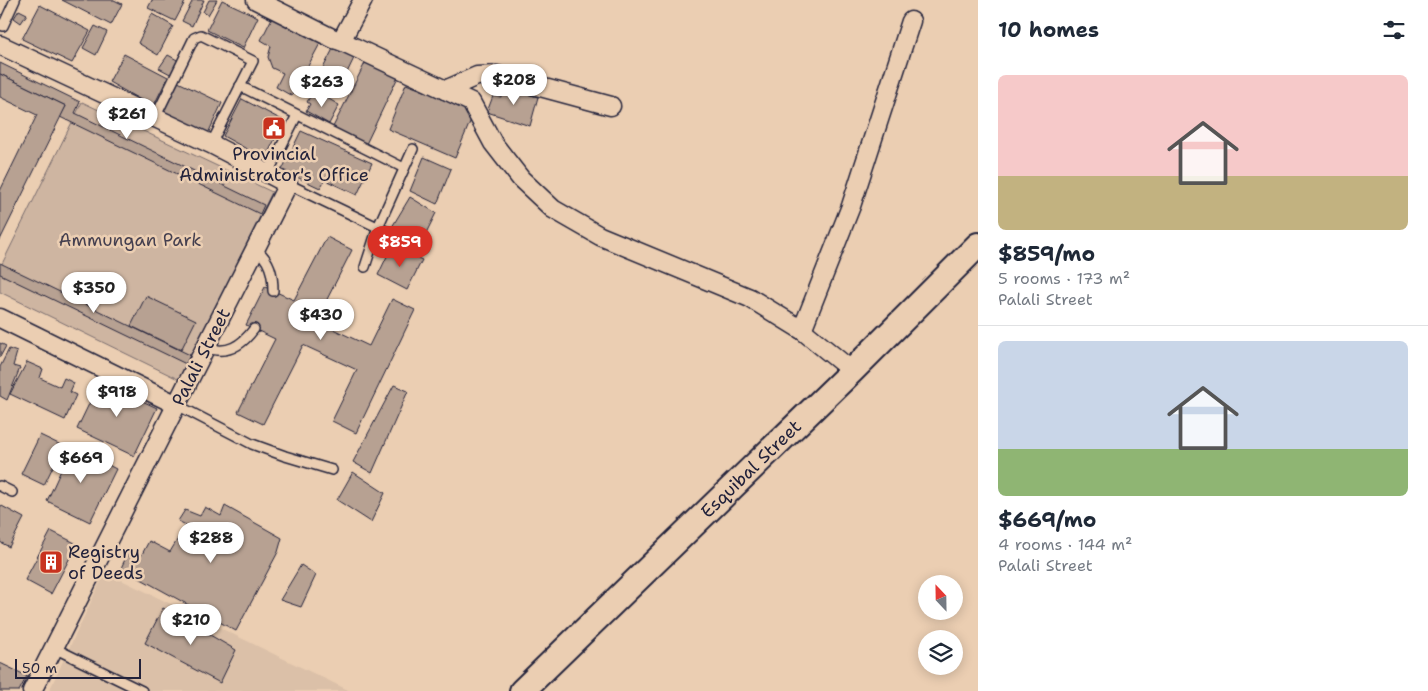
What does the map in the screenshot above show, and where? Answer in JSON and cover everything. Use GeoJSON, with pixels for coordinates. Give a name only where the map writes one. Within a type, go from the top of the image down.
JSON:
{"type":"FeatureCollection","features":[{"type":"Feature","properties":{"kind":"street"},"geometry":{"type":"LineString","coordinates":[[256,0],[334,39],[471,102],[492,143],[521,179],[554,209],[600,236],[750,298],[802,330],[852,371]]}},
{"type":"Feature","properties":{"kind":"street"},"geometry":{"type":"LineString","coordinates":[[341,41],[363,0]]}},
{"type":"Feature","properties":{"kind":"street"},"geometry":{"type":"LineString","coordinates":[[802,330],[851,206],[911,22]]}},
{"type":"Feature","properties":{"kind":"street"},"geometry":{"type":"LineString","coordinates":[[0,44],[211,144],[288,184]]}},
{"type":"Feature","properties":{"kind":"street"},"geometry":{"type":"LineString","coordinates":[[446,90],[477,76],[496,75],[611,106]]}},
{"type":"Feature","properties":{"kind":"street","name":"Palali Street"},"geometry":{"type":"LineString","coordinates":[[32,691],[288,184]]}},
{"type":"Feature","properties":{"kind":"street","name":"Esquibal Street"},"geometry":{"type":"LineString","coordinates":[[522,691],[978,246]]}},
{"type":"Feature","properties":{"kind":"street"},"geometry":{"type":"LineString","coordinates":[[0,318],[177,405]]}},
{"type":"Feature","properties":{"kind":"lane"},"geometry":{"type":"LineString","coordinates":[[0,24],[2,26],[15,0]]}},
{"type":"Feature","properties":{"kind":"lane"},"geometry":{"type":"LineString","coordinates":[[155,118],[194,38],[197,35],[201,35],[253,61],[211,144]]}},
{"type":"Feature","properties":{"kind":"lane"},"geometry":{"type":"LineString","coordinates":[[240,86],[404,168]]}},
{"type":"Feature","properties":{"kind":"lane"},"geometry":{"type":"LineString","coordinates":[[268,172],[297,114]]}},
{"type":"Feature","properties":{"kind":"lane"},"geometry":{"type":"LineString","coordinates":[[365,267],[378,227],[413,149]]}},
{"type":"Feature","properties":{"kind":"lane"},"geometry":{"type":"LineString","coordinates":[[288,184],[423,249]]}},
{"type":"Feature","properties":{"kind":"lane"},"geometry":{"type":"LineString","coordinates":[[255,250],[267,259],[272,276],[273,291]]}},
{"type":"Feature","properties":{"kind":"lane"},"geometry":{"type":"LineString","coordinates":[[206,347],[218,351],[235,348],[244,342],[254,329]]}},
{"type":"Feature","properties":{"kind":"lane"},"geometry":{"type":"LineString","coordinates":[[177,405],[252,444],[332,470]]}},
{"type":"Feature","properties":{"kind":"lane"},"geometry":{"type":"LineString","coordinates":[[0,486],[12,492]]}},
{"type":"Feature","properties":{"kind":"lane"},"geometry":{"type":"LineString","coordinates":[[54,648],[142,691]]}},
{"type":"Feature","properties":{"kind":"shaded area"},"geometry":{"type":"Polygon","coordinates":[[[105,572],[348,690],[49,691],[105,572]]]}},
{"type":"Feature","properties":{"kind":"green space","name":"Ammungan Park"},"geometry":{"type":"Polygon","coordinates":[[[82,102],[272,192],[180,380],[0,292],[0,268],[82,102]]]}},
{"type":"Feature","properties":{"kind":"building"},"geometry":{"type":"Polygon","coordinates":[[[62,0],[114,0],[122,4],[111,25],[62,0]]]}},
{"type":"Feature","properties":{"kind":"building"},"geometry":{"type":"Polygon","coordinates":[[[152,0],[186,0],[175,21],[148,8],[152,0]]]}},
{"type":"Feature","properties":{"kind":"building"},"geometry":{"type":"Polygon","coordinates":[[[193,0],[204,0],[192,26],[182,21],[193,0]]]}},
{"type":"Feature","properties":{"kind":"building"},"geometry":{"type":"Polygon","coordinates":[[[209,0],[217,0],[208,15],[203,12],[209,0]]]}},
{"type":"Feature","properties":{"kind":"building"},"geometry":{"type":"Polygon","coordinates":[[[222,0],[258,17],[243,48],[207,30],[222,0]]]}},
{"type":"Feature","properties":{"kind":"building"},"geometry":{"type":"Polygon","coordinates":[[[40,5],[90,31],[72,63],[22,39],[40,5]]]}},
{"type":"Feature","properties":{"kind":"building"},"geometry":{"type":"Polygon","coordinates":[[[19,10],[27,14],[21,23],[14,18],[19,10]]]}},
{"type":"Feature","properties":{"kind":"building"},"geometry":{"type":"Polygon","coordinates":[[[275,12],[324,36],[292,96],[276,87],[283,73],[272,68],[268,57],[271,46],[261,40],[275,12]]]}},
{"type":"Feature","properties":{"kind":"building"},"geometry":{"type":"Polygon","coordinates":[[[152,14],[173,26],[158,55],[138,43],[152,14]]]}},
{"type":"Feature","properties":{"kind":"building"},"geometry":{"type":"Polygon","coordinates":[[[95,26],[107,32],[96,55],[83,48],[95,26]]]}},
{"type":"Feature","properties":{"kind":"building"},"geometry":{"type":"Polygon","coordinates":[[[334,47],[355,56],[341,85],[319,76],[334,47]]]}},
{"type":"Feature","properties":{"kind":"building"},"geometry":{"type":"Polygon","coordinates":[[[124,54],[168,77],[153,107],[109,82],[124,54]]]}},
{"type":"Feature","properties":{"kind":"building"},"geometry":{"type":"Polygon","coordinates":[[[168,55],[179,61],[172,75],[159,68],[168,55]]]}},
{"type":"Feature","properties":{"kind":"building"},"geometry":{"type":"Polygon","coordinates":[[[366,61],[398,77],[366,144],[333,127],[366,61]]]}},
{"type":"Feature","properties":{"kind":"building"},"geometry":{"type":"Polygon","coordinates":[[[0,63],[80,102],[75,113],[264,205],[260,214],[60,117],[66,106],[0,74],[0,63]]]}},
{"type":"Feature","properties":{"kind":"building"},"geometry":{"type":"Polygon","coordinates":[[[0,74],[66,106],[0,240],[0,191],[37,115],[0,97],[0,74]]]}},
{"type":"Feature","properties":{"kind":"building"},"geometry":{"type":"Polygon","coordinates":[[[178,82],[222,103],[206,138],[160,118],[178,82]]]}},
{"type":"Feature","properties":{"kind":"building"},"geometry":{"type":"Polygon","coordinates":[[[406,84],[475,110],[455,158],[388,129],[406,84]]]}},
{"type":"Feature","properties":{"kind":"building"},"geometry":{"type":"Polygon","coordinates":[[[503,88],[538,97],[530,126],[487,112],[493,96],[501,97],[503,88]]]}},
{"type":"Feature","properties":{"kind":"building"},"geometry":{"type":"Polygon","coordinates":[[[317,92],[339,105],[329,124],[306,111],[310,104],[307,102],[311,95],[314,97],[317,92]]]}},
{"type":"Feature","properties":{"kind":"building"},"geometry":{"type":"Polygon","coordinates":[[[242,99],[284,121],[265,159],[223,136],[242,99]]]}},
{"type":"Feature","properties":{"kind":"building"},"geometry":{"type":"Polygon","coordinates":[[[301,131],[372,163],[357,195],[325,180],[320,188],[282,170],[301,131]]]}},
{"type":"Feature","properties":{"kind":"building"},"geometry":{"type":"Polygon","coordinates":[[[424,157],[451,169],[437,204],[410,191],[424,157]]]}},
{"type":"Feature","properties":{"kind":"building"},"geometry":{"type":"Polygon","coordinates":[[[410,197],[436,213],[421,243],[392,227],[410,197]]]}},
{"type":"Feature","properties":{"kind":"building"},"geometry":{"type":"Polygon","coordinates":[[[327,237],[352,250],[316,321],[369,346],[392,299],[415,310],[356,433],[332,421],[357,370],[303,345],[263,424],[238,412],[275,339],[246,325],[265,287],[294,300],[327,237]]]}},
{"type":"Feature","properties":{"kind":"building"},"geometry":{"type":"Polygon","coordinates":[[[392,246],[422,260],[407,290],[378,275],[392,246]]]}},
{"type":"Feature","properties":{"kind":"building"},"geometry":{"type":"Polygon","coordinates":[[[0,263],[190,355],[186,364],[0,274],[0,263]]]}},
{"type":"Feature","properties":{"kind":"building"},"geometry":{"type":"Polygon","coordinates":[[[146,296],[196,320],[181,350],[131,326],[146,296]]]}},
{"type":"Feature","properties":{"kind":"building"},"geometry":{"type":"Polygon","coordinates":[[[0,343],[6,346],[0,357],[0,343]]]}},
{"type":"Feature","properties":{"kind":"building"},"geometry":{"type":"Polygon","coordinates":[[[9,349],[17,352],[13,366],[20,368],[7,400],[0,396],[0,367],[9,349]]]}},
{"type":"Feature","properties":{"kind":"building"},"geometry":{"type":"Polygon","coordinates":[[[27,362],[43,369],[40,378],[60,387],[64,378],[74,383],[70,392],[76,395],[65,420],[10,394],[27,362]]]}},
{"type":"Feature","properties":{"kind":"building"},"geometry":{"type":"Polygon","coordinates":[[[100,381],[157,408],[134,456],[77,429],[100,381]]]}},
{"type":"Feature","properties":{"kind":"building"},"geometry":{"type":"Polygon","coordinates":[[[394,385],[408,391],[372,473],[353,462],[394,385]]]}},
{"type":"Feature","properties":{"kind":"building"},"geometry":{"type":"Polygon","coordinates":[[[40,435],[63,446],[44,485],[21,474],[40,435]]]}},
{"type":"Feature","properties":{"kind":"building"},"geometry":{"type":"Polygon","coordinates":[[[72,446],[116,469],[90,522],[47,501],[72,446]]]}},
{"type":"Feature","properties":{"kind":"building"},"geometry":{"type":"Polygon","coordinates":[[[353,472],[385,493],[371,522],[337,500],[353,472]]]}},
{"type":"Feature","properties":{"kind":"building"},"geometry":{"type":"Polygon","coordinates":[[[0,505],[24,518],[9,547],[0,542],[0,505]]]}},
{"type":"Feature","properties":{"kind":"building"},"geometry":{"type":"Polygon","coordinates":[[[225,506],[282,538],[278,552],[236,631],[121,568],[129,551],[140,558],[149,541],[170,552],[186,525],[178,521],[185,510],[200,516],[205,507],[221,516],[225,506]]]}},
{"type":"Feature","properties":{"kind":"building","name":"Registry of Deeds"},"geometry":{"type":"Polygon","coordinates":[[[51,531],[77,544],[51,594],[25,580],[51,531]]]}},
{"type":"Feature","properties":{"kind":"building"},"geometry":{"type":"Polygon","coordinates":[[[301,565],[316,575],[301,607],[280,600],[301,565]]]}},
{"type":"Feature","properties":{"kind":"building"},"geometry":{"type":"Polygon","coordinates":[[[163,608],[236,650],[220,683],[145,643],[163,608]]]}},
{"type":"Feature","properties":{"kind":"building"},"geometry":{"type":"Polygon","coordinates":[[[0,663],[27,676],[19,691],[0,691],[0,663]]]}},
{"type":"Feature","properties":{"kind":"place","name":"Provincial Administrator's Office"},"geometry":{"type":"Point","coordinates":[274,128]}},
{"type":"Feature","properties":{"kind":"place","name":"Registry of Deeds"},"geometry":{"type":"Point","coordinates":[51,562]}}]}
